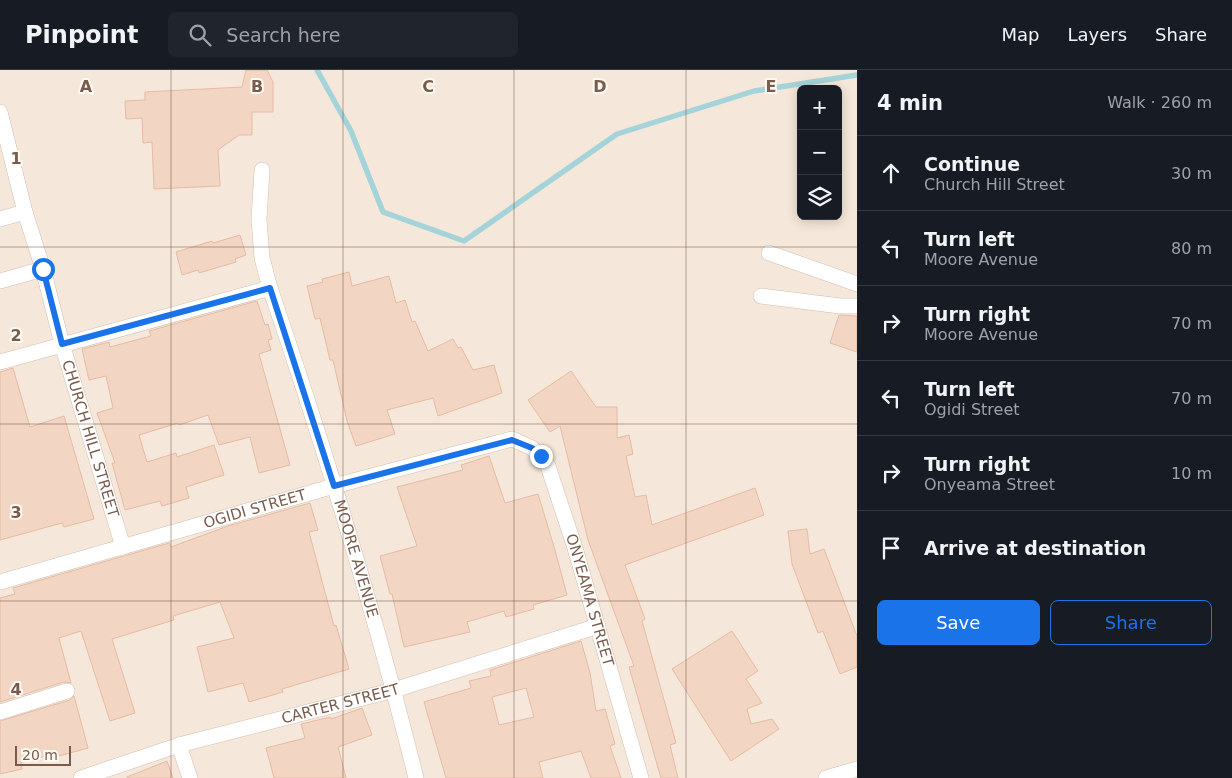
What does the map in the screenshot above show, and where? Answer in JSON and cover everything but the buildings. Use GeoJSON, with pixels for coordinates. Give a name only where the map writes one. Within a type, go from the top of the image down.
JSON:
{"type":"FeatureCollection","features":[{"type":"Feature","properties":{"kind":"street","name":"CHURCH HILL STREET"},"geometry":{"type":"LineString","coordinates":[[0,112],[25,212],[43,269],[62,344],[123,547]]}},
{"type":"Feature","properties":{"kind":"street","name":"MOORE AVENUE"},"geometry":{"type":"LineString","coordinates":[[262,170],[259,219],[262,258],[334,486],[394,690]]}},
{"type":"Feature","properties":{"kind":"street"},"geometry":{"type":"LineString","coordinates":[[0,219],[25,212]]}},
{"type":"Feature","properties":{"kind":"street"},"geometry":{"type":"LineString","coordinates":[[769,253],[857,284]]}},
{"type":"Feature","properties":{"kind":"street"},"geometry":{"type":"LineString","coordinates":[[0,281],[43,269]]}},
{"type":"Feature","properties":{"kind":"street"},"geometry":{"type":"LineString","coordinates":[[0,362],[270,288]]}},
{"type":"Feature","properties":{"kind":"street"},"geometry":{"type":"LineString","coordinates":[[761,296],[840,306],[857,306]]}},
{"type":"Feature","properties":{"kind":"street","name":"OGIDI STREET"},"geometry":{"type":"LineString","coordinates":[[0,582],[334,486],[512,440]]}},
{"type":"Feature","properties":{"kind":"street","name":"ONYEAMA STREET"},"geometry":{"type":"LineString","coordinates":[[512,440],[532,448],[548,466],[575,548],[641,778]]}},
{"type":"Feature","properties":{"kind":"street","name":"CARTER STREET"},"geometry":{"type":"LineString","coordinates":[[81,778],[179,746],[394,690],[598,626]]}},
{"type":"Feature","properties":{"kind":"street"},"geometry":{"type":"LineString","coordinates":[[394,690],[416,778]]}},
{"type":"Feature","properties":{"kind":"street"},"geometry":{"type":"LineString","coordinates":[[0,712],[67,691]]}},
{"type":"Feature","properties":{"kind":"street"},"geometry":{"type":"LineString","coordinates":[[179,746],[190,778]]}},
{"type":"Feature","properties":{"kind":"street"},"geometry":{"type":"LineString","coordinates":[[826,778],[857,769]]}},
{"type":"Feature","properties":{"kind":"shaded area"},"geometry":{"type":"Polygon","coordinates":[[[0,70],[857,70],[857,778],[0,778],[0,70]]]}},
{"type":"Feature","properties":{"kind":"waterway"},"geometry":{"type":"LineString","coordinates":[[317,70],[351,131],[383,212],[464,241],[617,134],[754,91],[857,75]]}},
{"type":"Feature","properties":{"kind":"route"},"geometry":{"type":"LineString","coordinates":[[43,269],[62,344],[270,288],[334,486],[512,440],[522,442],[541,456]]}}]}
